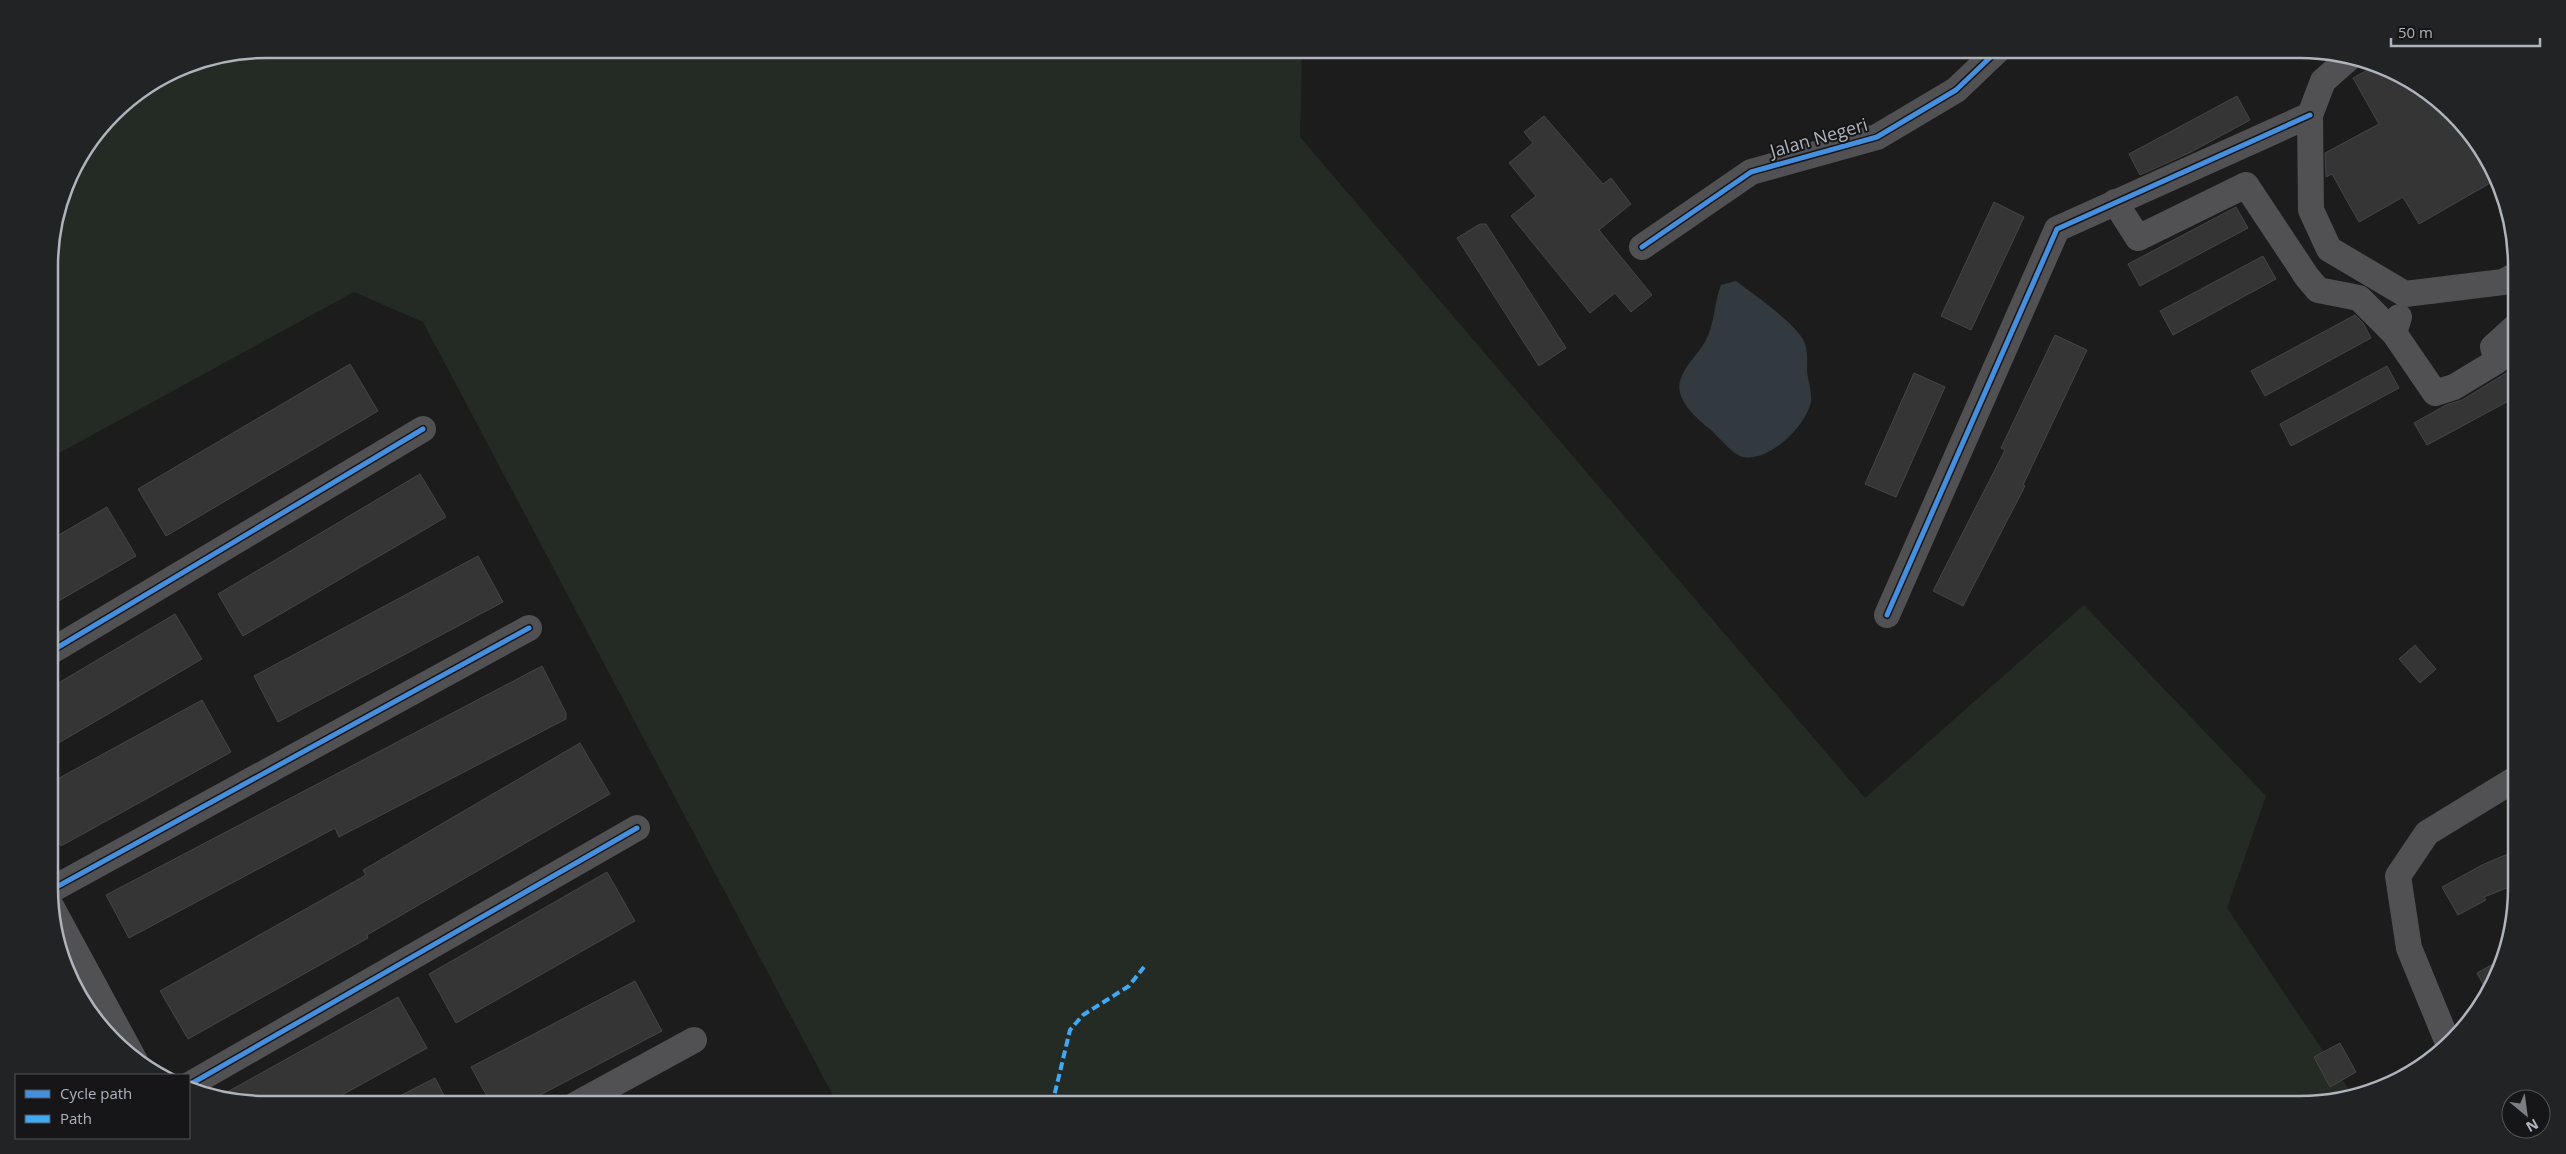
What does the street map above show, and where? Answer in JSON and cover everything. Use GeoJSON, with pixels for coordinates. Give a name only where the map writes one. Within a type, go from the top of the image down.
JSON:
{"type":"FeatureCollection","features":[{"type":"Feature","properties":{"kind":"street","name":"Jalan Negeri"},"geometry":{"type":"LineString","coordinates":[[1642,247],[1751,172],[1877,137],[1956,90],[1990,58]]}},
{"type":"Feature","properties":{"kind":"street"},"geometry":{"type":"LineString","coordinates":[[2344,62],[2323,81],[2310,115],[2311,210],[2329,249],[2405,294],[2503,282],[2508,279]]}},
{"type":"Feature","properties":{"kind":"street"},"geometry":{"type":"LineString","coordinates":[[1887,615],[2057,229],[2310,115]]}},
{"type":"Feature","properties":{"kind":"street"},"geometry":{"type":"LineString","coordinates":[[2115,202],[2138,238],[2246,185],[2307,277],[2318,290],[2359,298],[2394,333],[2435,393],[2454,387],[2496,361],[2493,347],[2508,333]]}},
{"type":"Feature","properties":{"kind":"street"},"geometry":{"type":"LineString","coordinates":[[2394,333],[2405,294]]}},
{"type":"Feature","properties":{"kind":"street"},"geometry":{"type":"LineString","coordinates":[[58,647],[423,429]]}},
{"type":"Feature","properties":{"kind":"street"},"geometry":{"type":"LineString","coordinates":[[58,886],[529,628]]}},
{"type":"Feature","properties":{"kind":"street"},"geometry":{"type":"LineString","coordinates":[[2446,1038],[2409,948],[2398,876],[2427,833],[2508,784]]}},
{"type":"Feature","properties":{"kind":"street"},"geometry":{"type":"LineString","coordinates":[[192,1083],[637,828]]}},
{"type":"Feature","properties":{"kind":"street"},"geometry":{"type":"LineString","coordinates":[[60,925],[114,1031]]}},
{"type":"Feature","properties":{"kind":"street"},"geometry":{"type":"LineString","coordinates":[[591,1096],[694,1040]]}},
{"type":"Feature","properties":{"kind":"shaded area"},"geometry":{"type":"Polygon","coordinates":[[[252,58],[1302,58],[1300,137],[1865,798],[2084,605],[2266,796],[2227,908],[2350,1090],[2314,1096],[833,1096],[423,322],[354,292],[58,454],[58,252],[61,225],[73,186],[85,161],[118,118],[161,85],[186,73],[225,61],[252,58]]]}},
{"type":"Feature","properties":{"kind":"shaded area"},"geometry":{"type":"Polygon","coordinates":[[[1736,281],[1770,306],[1793,327],[1803,339],[1807,352],[1807,371],[1811,398],[1808,411],[1795,431],[1785,440],[1764,454],[1753,457],[1739,456],[1702,423],[1685,404],[1679,386],[1684,372],[1709,333],[1721,285],[1736,281]]]}},
{"type":"Feature","properties":{"kind":"building"},"geometry":{"type":"Polygon","coordinates":[[[2368,69],[2405,85],[2427,100],[2448,118],[2466,139],[2481,161],[2491,182],[2419,224],[2403,197],[2359,222],[2332,174],[2326,177],[2325,153],[2379,124],[2353,78],[2368,69]]]}},
{"type":"Feature","properties":{"kind":"building"},"geometry":{"type":"Polygon","coordinates":[[[2237,96],[2250,120],[2189,153],[2140,175],[2129,154],[2237,96]]]}},
{"type":"Feature","properties":{"kind":"building"},"geometry":{"type":"Polygon","coordinates":[[[1544,116],[1603,184],[1611,178],[1631,204],[1599,230],[1652,295],[1631,312],[1615,293],[1590,313],[1511,216],[1536,196],[1509,163],[1533,143],[1524,132],[1544,116]]]}},
{"type":"Feature","properties":{"kind":"building"},"geometry":{"type":"Polygon","coordinates":[[[1994,202],[2024,217],[1971,330],[1941,316],[1994,202]]]}},
{"type":"Feature","properties":{"kind":"building"},"geometry":{"type":"Polygon","coordinates":[[[2236,207],[2248,228],[2140,286],[2128,264],[2236,207]]]}},
{"type":"Feature","properties":{"kind":"building"},"geometry":{"type":"Polygon","coordinates":[[[1480,224],[1486,224],[1566,348],[1539,366],[1457,238],[1480,224]]]}},
{"type":"Feature","properties":{"kind":"building"},"geometry":{"type":"Polygon","coordinates":[[[2263,256],[2276,279],[2173,335],[2160,311],[2263,256]]]}},
{"type":"Feature","properties":{"kind":"building"},"geometry":{"type":"Polygon","coordinates":[[[2355,315],[2363,323],[2371,338],[2265,396],[2251,371],[2355,315]]]}},
{"type":"Feature","properties":{"kind":"building"},"geometry":{"type":"Polygon","coordinates":[[[2055,335],[2087,350],[2023,485],[2025,486],[1963,606],[1933,591],[2005,450],[2001,448],[2055,335]]]}},
{"type":"Feature","properties":{"kind":"building"},"geometry":{"type":"Polygon","coordinates":[[[350,364],[378,411],[166,536],[138,489],[350,364]]]}},
{"type":"Feature","properties":{"kind":"building"},"geometry":{"type":"Polygon","coordinates":[[[2387,366],[2399,388],[2291,446],[2280,424],[2387,366]]]}},
{"type":"Feature","properties":{"kind":"building"},"geometry":{"type":"Polygon","coordinates":[[[2508,372],[2508,401],[2427,445],[2414,423],[2446,405],[2462,400],[2508,372]]]}},
{"type":"Feature","properties":{"kind":"building"},"geometry":{"type":"Polygon","coordinates":[[[1914,373],[1945,387],[1896,497],[1865,484],[1914,373]]]}},
{"type":"Feature","properties":{"kind":"building"},"geometry":{"type":"Polygon","coordinates":[[[420,474],[446,517],[243,636],[218,594],[420,474]]]}},
{"type":"Feature","properties":{"kind":"building"},"geometry":{"type":"Polygon","coordinates":[[[107,507],[136,556],[58,601],[58,535],[107,507]]]}},
{"type":"Feature","properties":{"kind":"building"},"geometry":{"type":"Polygon","coordinates":[[[478,556],[503,602],[278,722],[254,676],[478,556]]]}},
{"type":"Feature","properties":{"kind":"building"},"geometry":{"type":"Polygon","coordinates":[[[175,614],[202,659],[58,743],[58,683],[175,614]]]}},
{"type":"Feature","properties":{"kind":"building"},"geometry":{"type":"Polygon","coordinates":[[[2415,645],[2436,669],[2420,683],[2399,659],[2415,645]]]}},
{"type":"Feature","properties":{"kind":"building"},"geometry":{"type":"Polygon","coordinates":[[[542,666],[566,713],[566,719],[339,837],[335,828],[129,938],[106,895],[542,666]]]}},
{"type":"Feature","properties":{"kind":"building"},"geometry":{"type":"Polygon","coordinates":[[[202,700],[231,752],[61,846],[58,841],[58,779],[202,700]]]}},
{"type":"Feature","properties":{"kind":"building"},"geometry":{"type":"Polygon","coordinates":[[[580,743],[610,794],[367,935],[368,938],[188,1039],[160,991],[366,875],[363,870],[580,743]]]}},
{"type":"Feature","properties":{"kind":"building"},"geometry":{"type":"Polygon","coordinates":[[[2508,854],[2508,888],[2484,897],[2486,900],[2458,915],[2442,887],[2482,865],[2508,854]]]}},
{"type":"Feature","properties":{"kind":"building"},"geometry":{"type":"Polygon","coordinates":[[[607,872],[635,921],[456,1023],[429,974],[607,872]]]}},
{"type":"Feature","properties":{"kind":"building"},"geometry":{"type":"Polygon","coordinates":[[[2494,963],[2484,986],[2477,973],[2494,963]]]}},
{"type":"Feature","properties":{"kind":"building"},"geometry":{"type":"Polygon","coordinates":[[[635,981],[662,1031],[538,1096],[487,1096],[471,1067],[635,981]]]}},
{"type":"Feature","properties":{"kind":"building"},"geometry":{"type":"Polygon","coordinates":[[[398,997],[427,1048],[340,1096],[252,1096],[225,1093],[398,997]]]}},
{"type":"Feature","properties":{"kind":"building"},"geometry":{"type":"Polygon","coordinates":[[[2340,1043],[2356,1072],[2330,1087],[2314,1057],[2340,1043]]]}},
{"type":"Feature","properties":{"kind":"building"},"geometry":{"type":"Polygon","coordinates":[[[435,1078],[444,1096],[400,1096],[435,1078]]]}},
{"type":"Feature","properties":{"kind":"marked path"},"geometry":{"type":"LineString","coordinates":[[1054,1096],[1070,1030],[1083,1015],[1129,986],[1144,967]]}},
{"type":"Feature","properties":{"kind":"cycle path"},"geometry":{"type":"LineString","coordinates":[[1642,247],[1751,172],[1877,137],[1956,90],[1990,58]]}},
{"type":"Feature","properties":{"kind":"cycle path"},"geometry":{"type":"LineString","coordinates":[[1887,615],[2057,229],[2310,115]]}},
{"type":"Feature","properties":{"kind":"cycle path"},"geometry":{"type":"LineString","coordinates":[[58,647],[423,429]]}},
{"type":"Feature","properties":{"kind":"cycle path"},"geometry":{"type":"LineString","coordinates":[[58,886],[529,628]]}},
{"type":"Feature","properties":{"kind":"cycle path"},"geometry":{"type":"LineString","coordinates":[[192,1083],[637,828]]}}]}
